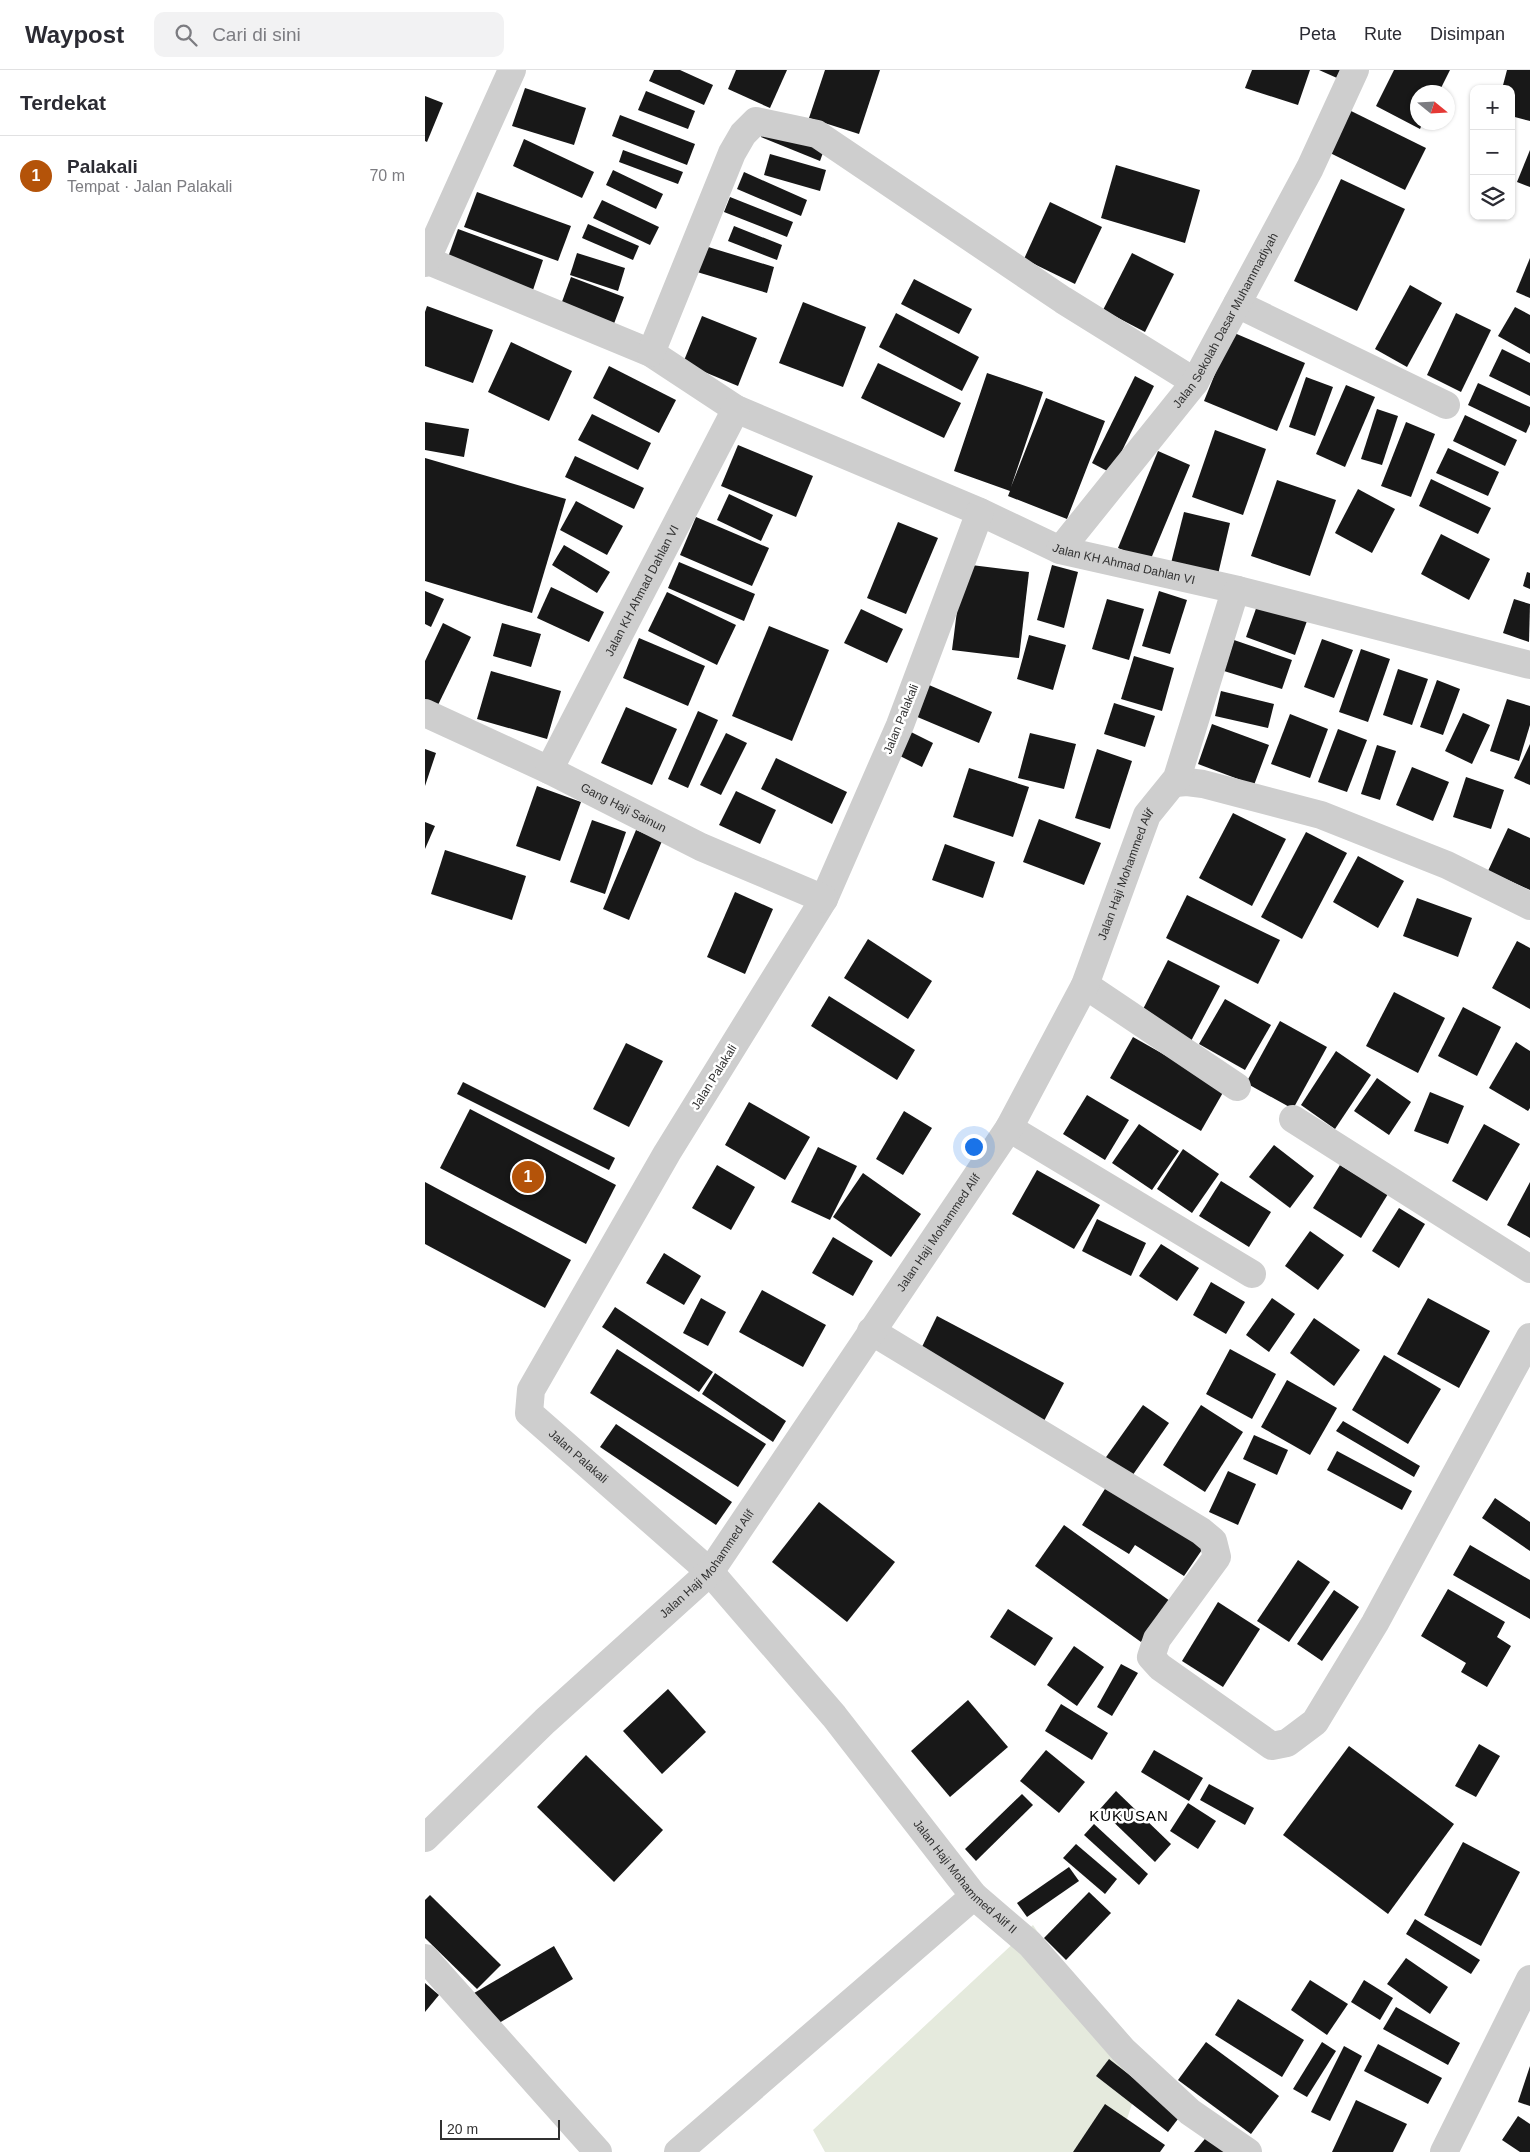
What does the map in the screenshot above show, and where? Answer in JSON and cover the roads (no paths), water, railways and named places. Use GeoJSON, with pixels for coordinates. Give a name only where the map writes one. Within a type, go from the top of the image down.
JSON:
{"type":"FeatureCollection","features":[{"type":"Feature","properties":{"kind":"street","name":"Jalan Sekolah Dasar Muhammadiyah"},"geometry":{"type":"LineString","coordinates":[[1060,550],[1195,382],[1310,168],[1355,70]]}},
{"type":"Feature","properties":{"kind":"street"},"geometry":{"type":"LineString","coordinates":[[426,261],[506,72]]}},
{"type":"Feature","properties":{"kind":"street"},"geometry":{"type":"LineString","coordinates":[[651,353],[733,153],[743,134],[755,121],[817,134],[1063,300],[1195,382]]}},
{"type":"Feature","properties":{"kind":"street","name":"Jalan KH Ahmad Dahlan VI"},"geometry":{"type":"LineString","coordinates":[[426,261],[651,353],[736,409],[980,512],[1060,550],[1238,590],[1530,665]]}},
{"type":"Feature","properties":{"kind":"street"},"geometry":{"type":"LineString","coordinates":[[1237,304],[1445,405]]}},
{"type":"Feature","properties":{"kind":"street","name":"Jalan KH Ahmad Dahlan VI"},"geometry":{"type":"LineString","coordinates":[[549,770],[736,409]]}},
{"type":"Feature","properties":{"kind":"street","name":"Jalan Palakali"},"geometry":{"type":"LineString","coordinates":[[710,1572],[529,1413],[531,1390],[667,1153],[824,898],[900,725],[980,512]]}},
{"type":"Feature","properties":{"kind":"street"},"geometry":{"type":"LineString","coordinates":[[1238,590],[1232,601],[1175,783],[1203,784],[1321,815],[1447,865],[1530,906]]}},
{"type":"Feature","properties":{"kind":"street","name":"Gang Haji Sainun"},"geometry":{"type":"LineString","coordinates":[[425,713],[549,770],[701,846],[824,898]]}},
{"type":"Feature","properties":{"kind":"street","name":"Jalan Haji Mohammed Alif"},"geometry":{"type":"LineString","coordinates":[[425,1838],[545,1721],[710,1572],[1009,1128],[1085,985],[1147,815],[1175,783]]}},
{"type":"Feature","properties":{"kind":"street"},"geometry":{"type":"LineString","coordinates":[[1085,985],[1237,1087]]}},
{"type":"Feature","properties":{"kind":"street"},"geometry":{"type":"LineString","coordinates":[[1293,1119],[1530,1269]]}},
{"type":"Feature","properties":{"kind":"street"},"geometry":{"type":"LineString","coordinates":[[1009,1128],[1252,1274]]}},
{"type":"Feature","properties":{"kind":"street"},"geometry":{"type":"LineString","coordinates":[[871,1331],[1201,1531],[1213,1541],[1217,1557],[1157,1639],[1151,1657],[1160,1667],[1272,1746],[1287,1743],[1315,1722],[1379,1615],[1530,1337]]}},
{"type":"Feature","properties":{"kind":"street","name":"Jalan Haji Mohammed Alif II"},"geometry":{"type":"LineString","coordinates":[[710,1572],[834,1716],[974,1896],[1030,1944],[1123,2050],[1190,2112],[1248,2152]]}},
{"type":"Feature","properties":{"kind":"street"},"geometry":{"type":"LineString","coordinates":[[678,2152],[974,1896]]}},
{"type":"Feature","properties":{"kind":"street"},"geometry":{"type":"LineString","coordinates":[[425,1958],[598,2152]]}},
{"type":"Feature","properties":{"kind":"street"},"geometry":{"type":"LineString","coordinates":[[1444,2152],[1530,1979]]}},
{"type":"Feature","properties":{"kind":"place","name":"Palakali"},"geometry":{"type":"Point","coordinates":[528,1177]}},
{"type":"Feature","properties":{"kind":"district","name":"KUKUSAN"},"geometry":{"type":"Point","coordinates":[1129,1815]}}]}
